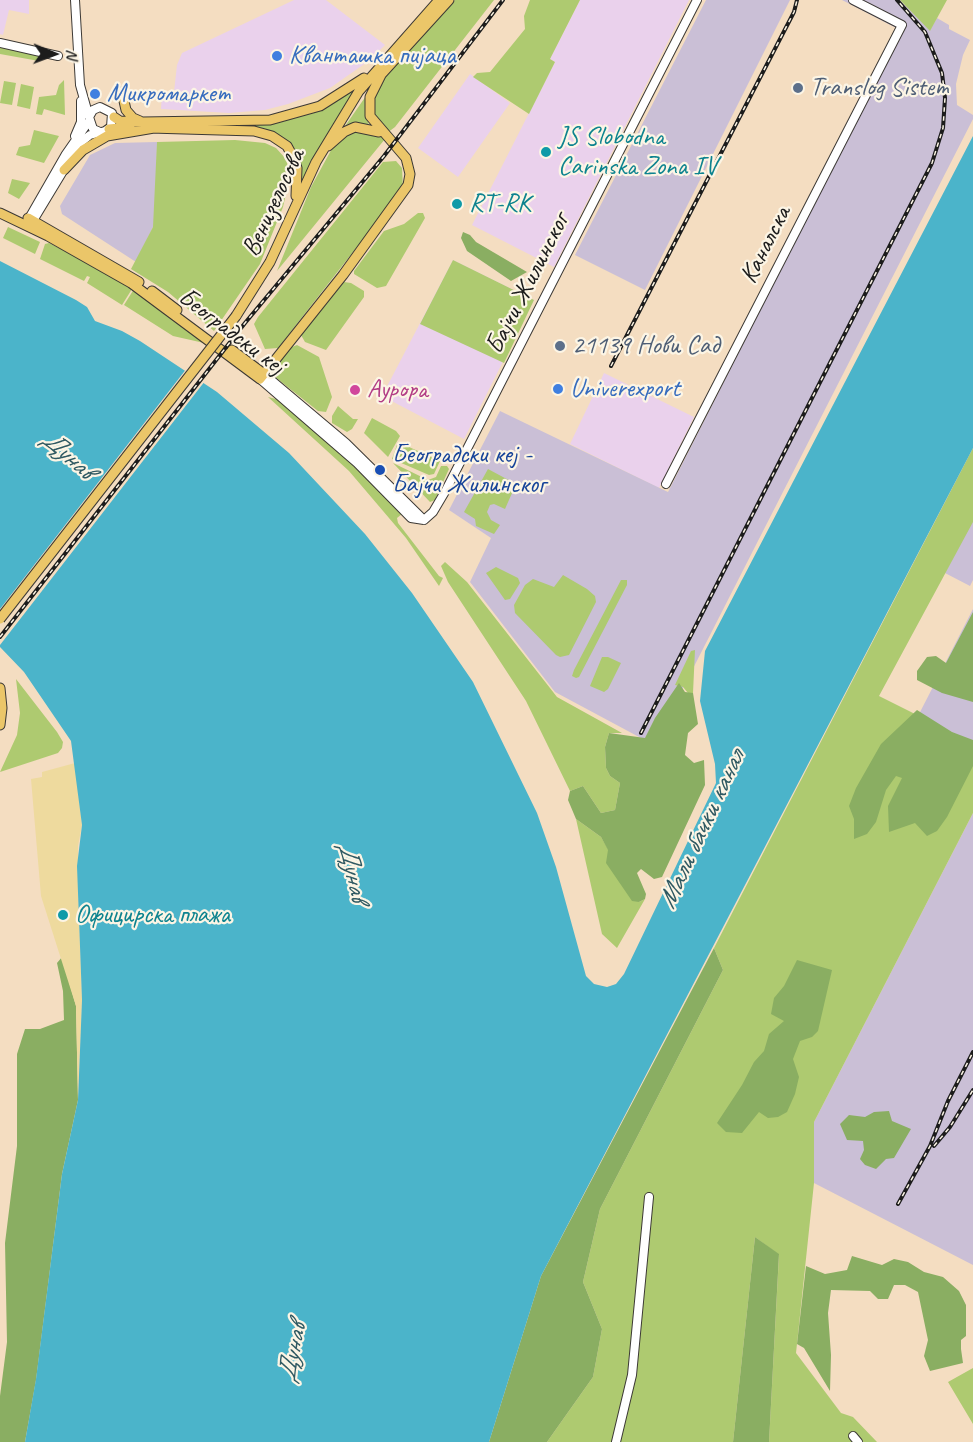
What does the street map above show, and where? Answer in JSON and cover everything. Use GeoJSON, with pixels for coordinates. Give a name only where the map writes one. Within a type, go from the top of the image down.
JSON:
{"type":"FeatureCollection","features":[{"type":"Feature","properties":{"kind":"main road","name":"Венизелосова"},"geometry":{"type":"LineString","coordinates":[[0,619],[236,316],[270,262],[322,151],[350,108],[439,0]]}},
{"type":"Feature","properties":{"kind":"main road","name":"Венизелосова"},"geometry":{"type":"LineString","coordinates":[[380,70],[449,0]]}},
{"type":"Feature","properties":{"kind":"main road"},"geometry":{"type":"LineString","coordinates":[[114,117],[120,121],[236,123],[281,118],[320,106],[380,70]]}},
{"type":"Feature","properties":{"kind":"main road"},"geometry":{"type":"LineString","coordinates":[[262,376],[406,190],[410,180],[408,163],[403,154],[381,133],[370,117],[368,105],[380,70]]}},
{"type":"Feature","properties":{"kind":"main road"},"geometry":{"type":"LineString","coordinates":[[122,92],[126,110],[133,118],[142,122]]}},
{"type":"Feature","properties":{"kind":"main road"},"geometry":{"type":"LineString","coordinates":[[322,151],[349,129],[361,127],[381,133]]}},
{"type":"Feature","properties":{"kind":"main road"},"geometry":{"type":"LineString","coordinates":[[105,131],[154,128],[254,131],[279,140],[287,146],[297,168],[292,213]]}},
{"type":"Feature","properties":{"kind":"main road"},"geometry":{"type":"LineString","coordinates":[[64,170],[83,150],[107,136],[154,128]]}},
{"type":"Feature","properties":{"kind":"main road","name":"Београдски кеј"},"geometry":{"type":"LineString","coordinates":[[0,213],[30,222],[131,283],[262,376]]}},
{"type":"Feature","properties":{"kind":"main road"},"geometry":{"type":"LineString","coordinates":[[0,688],[3,708],[0,724]]}},
{"type":"Feature","properties":{"kind":"street"},"geometry":{"type":"LineString","coordinates":[[70,148],[81,122],[75,0]]}},
{"type":"Feature","properties":{"kind":"street","name":"Бајчи Жилинског"},"geometry":{"type":"LineString","coordinates":[[414,516],[424,520],[433,512],[446,490],[697,0]]}},
{"type":"Feature","properties":{"kind":"street","name":"Каналска"},"geometry":{"type":"LineString","coordinates":[[666,484],[902,25],[853,0]]}},
{"type":"Feature","properties":{"kind":"street"},"geometry":{"type":"LineString","coordinates":[[0,43],[58,56]]}},
{"type":"Feature","properties":{"kind":"street"},"geometry":{"type":"LineString","coordinates":[[30,222],[80,143],[90,135],[105,131],[114,117],[107,108],[97,107],[81,91]]}},
{"type":"Feature","properties":{"kind":"street"},"geometry":{"type":"LineString","coordinates":[[81,91],[93,129],[105,131]]}},
{"type":"Feature","properties":{"kind":"street"},"geometry":{"type":"LineString","coordinates":[[30,222],[70,148],[97,107]]}},
{"type":"Feature","properties":{"kind":"street","name":"Београдски кеј"},"geometry":{"type":"LineString","coordinates":[[262,376],[414,516]]}},
{"type":"Feature","properties":{"kind":"street"},"geometry":{"type":"LineString","coordinates":[[616,1442],[632,1375],[649,1197]]}},
{"type":"Feature","properties":{"kind":"shaded area"},"geometry":{"type":"Polygon","coordinates":[[[0,0],[29,0],[29,14],[9,10],[3,35],[0,34],[0,0]]]}},
{"type":"Feature","properties":{"kind":"shaded area","name":"Кванташка пијаца"},"geometry":{"type":"Polygon","coordinates":[[[294,0],[326,0],[385,45],[370,60],[330,88],[288,104],[265,110],[229,113],[161,109],[162,92],[174,92],[177,65],[182,53],[294,0]]]}},
{"type":"Feature","properties":{"kind":"shaded area"},"geometry":{"type":"Polygon","coordinates":[[[580,0],[689,0],[554,267],[472,225],[555,62],[550,59],[580,0]]]}},
{"type":"Feature","properties":{"kind":"shaded area"},"geometry":{"type":"Polygon","coordinates":[[[706,0],[790,0],[645,290],[575,255],[706,0]]]}},
{"type":"Feature","properties":{"kind":"shaded area"},"geometry":{"type":"Polygon","coordinates":[[[842,0],[900,0],[930,30],[937,18],[949,25],[949,29],[970,40],[963,55],[956,84],[957,105],[973,115],[973,119],[654,745],[555,692],[470,582],[491,538],[449,510],[500,411],[668,492],[902,31],[842,0]]]}},
{"type":"Feature","properties":{"kind":"shaded area"},"geometry":{"type":"Polygon","coordinates":[[[470,74],[510,103],[458,177],[418,148],[470,74]]]}},
{"type":"Feature","properties":{"kind":"shaded area"},"geometry":{"type":"Polygon","coordinates":[[[157,142],[156,221],[136,262],[62,214],[60,206],[90,155],[115,143],[157,142]]]}},
{"type":"Feature","properties":{"kind":"shaded area"},"geometry":{"type":"Polygon","coordinates":[[[453,260],[534,300],[464,439],[382,396],[453,260]]]}},
{"type":"Feature","properties":{"kind":"shaded area"},"geometry":{"type":"Polygon","coordinates":[[[604,373],[694,417],[659,488],[570,444],[604,373]]]}},
{"type":"Feature","properties":{"kind":"shaded area"},"geometry":{"type":"Polygon","coordinates":[[[973,518],[973,580],[970,586],[945,573],[973,518]]]}},
{"type":"Feature","properties":{"kind":"shaded area"},"geometry":{"type":"Polygon","coordinates":[[[973,609],[973,743],[918,716],[973,609]]]}},
{"type":"Feature","properties":{"kind":"shaded area"},"geometry":{"type":"Polygon","coordinates":[[[973,813],[973,1265],[814,1183],[814,1122],[973,813]]]}},
{"type":"Feature","properties":{"kind":"green space"},"geometry":{"type":"Polygon","coordinates":[[[455,0],[494,0],[395,127],[387,133],[371,114],[372,100],[382,79],[455,0]]]}},
{"type":"Feature","properties":{"kind":"green space"},"geometry":{"type":"Polygon","coordinates":[[[530,0],[580,0],[550,59],[555,62],[529,114],[473,77],[477,73],[490,72],[525,29],[524,16],[530,0]]]}},
{"type":"Feature","properties":{"kind":"green space"},"geometry":{"type":"Polygon","coordinates":[[[900,0],[947,0],[930,31],[900,0]]]}},
{"type":"Feature","properties":{"kind":"green space"},"geometry":{"type":"Polygon","coordinates":[[[0,44],[40,53],[39,61],[0,54],[0,44]]]}},
{"type":"Feature","properties":{"kind":"green space"},"geometry":{"type":"Polygon","coordinates":[[[64,80],[65,115],[44,109],[42,115],[36,114],[39,97],[56,95],[59,85],[64,80]]]}},
{"type":"Feature","properties":{"kind":"green space"},"geometry":{"type":"Polygon","coordinates":[[[4,81],[16,83],[12,105],[0,103],[4,81]]]}},
{"type":"Feature","properties":{"kind":"green space"},"geometry":{"type":"Polygon","coordinates":[[[21,84],[34,87],[30,109],[17,106],[21,84]]]}},
{"type":"Feature","properties":{"kind":"green space"},"geometry":{"type":"Polygon","coordinates":[[[358,87],[302,183],[299,159],[286,140],[262,128],[242,126],[283,120],[358,87]]]}},
{"type":"Feature","properties":{"kind":"green space"},"geometry":{"type":"Polygon","coordinates":[[[366,96],[365,113],[369,125],[352,124],[343,129],[366,96]]]}},
{"type":"Feature","properties":{"kind":"green space"},"geometry":{"type":"Polygon","coordinates":[[[357,129],[385,139],[277,271],[311,187],[335,143],[357,129]]]}},
{"type":"Feature","properties":{"kind":"green space"},"geometry":{"type":"Polygon","coordinates":[[[34,130],[59,136],[44,163],[16,155],[19,147],[30,145],[34,130]]]}},
{"type":"Feature","properties":{"kind":"green space"},"geometry":{"type":"Polygon","coordinates":[[[235,140],[265,143],[276,148],[286,159],[290,176],[283,207],[260,264],[214,331],[168,292],[131,269],[153,227],[157,142],[235,140]]]}},
{"type":"Feature","properties":{"kind":"green space"},"geometry":{"type":"Polygon","coordinates":[[[396,161],[402,168],[403,188],[278,348],[265,349],[254,324],[258,317],[383,162],[396,161]]]}},
{"type":"Feature","properties":{"kind":"green space"},"geometry":{"type":"Polygon","coordinates":[[[12,179],[30,183],[19,199],[8,193],[12,179]]]}},
{"type":"Feature","properties":{"kind":"green space"},"geometry":{"type":"Polygon","coordinates":[[[418,213],[423,213],[425,218],[386,286],[377,288],[354,274],[384,231],[404,224],[418,213]]]}},
{"type":"Feature","properties":{"kind":"green space"},"geometry":{"type":"Polygon","coordinates":[[[8,227],[40,242],[35,254],[3,238],[8,227]]]}},
{"type":"Feature","properties":{"kind":"green space"},"geometry":{"type":"Polygon","coordinates":[[[463,232],[527,272],[511,281],[467,251],[461,238],[463,232]]]}},
{"type":"Feature","properties":{"kind":"green space"},"geometry":{"type":"Polygon","coordinates":[[[49,243],[116,277],[132,289],[122,305],[87,283],[90,277],[87,276],[84,281],[40,259],[45,244],[49,243]]]}},
{"type":"Feature","properties":{"kind":"green space"},"geometry":{"type":"Polygon","coordinates":[[[453,260],[534,300],[504,363],[420,324],[453,260]]]}},
{"type":"Feature","properties":{"kind":"green space"},"geometry":{"type":"Polygon","coordinates":[[[344,282],[351,283],[364,291],[364,297],[326,350],[305,342],[301,335],[344,282]]]}},
{"type":"Feature","properties":{"kind":"green space"},"geometry":{"type":"Polygon","coordinates":[[[134,289],[206,340],[204,343],[173,336],[124,305],[134,289]]]}},
{"type":"Feature","properties":{"kind":"green space"},"geometry":{"type":"Polygon","coordinates":[[[297,345],[319,357],[332,397],[326,412],[318,411],[275,377],[278,363],[292,347],[297,345]]]}},
{"type":"Feature","properties":{"kind":"green space"},"geometry":{"type":"Polygon","coordinates":[[[268,397],[280,400],[358,469],[402,514],[397,518],[398,523],[439,576],[443,578],[439,586],[406,538],[349,471],[268,397]]]}},
{"type":"Feature","properties":{"kind":"green space"},"geometry":{"type":"Polygon","coordinates":[[[338,406],[353,419],[358,419],[352,429],[347,432],[332,423],[332,416],[338,406]]]}},
{"type":"Feature","properties":{"kind":"green space"},"geometry":{"type":"Polygon","coordinates":[[[372,418],[396,431],[400,436],[388,457],[364,433],[372,418]]]}},
{"type":"Feature","properties":{"kind":"green space"},"geometry":{"type":"Polygon","coordinates":[[[398,442],[440,461],[434,474],[429,475],[392,459],[398,442]]]}},
{"type":"Feature","properties":{"kind":"green space"},"geometry":{"type":"Polygon","coordinates":[[[973,448],[973,522],[879,696],[973,743],[973,813],[814,1122],[814,1183],[796,1353],[841,1413],[853,1417],[877,1442],[769,1442],[779,1255],[755,1237],[733,1442],[547,1442],[593,1377],[602,1329],[583,1282],[600,1209],[723,970],[714,948],[973,448]]]}},
{"type":"Feature","properties":{"kind":"green space"},"geometry":{"type":"Polygon","coordinates":[[[393,463],[428,480],[436,477],[441,466],[447,466],[449,469],[435,500],[430,502],[393,463]]]}},
{"type":"Feature","properties":{"kind":"green space"},"geometry":{"type":"Polygon","coordinates":[[[488,469],[516,484],[505,509],[494,504],[490,505],[487,512],[491,520],[500,525],[494,534],[476,526],[475,519],[464,512],[488,469]]]}},
{"type":"Feature","properties":{"kind":"green space"},"geometry":{"type":"Polygon","coordinates":[[[445,562],[467,582],[557,697],[622,733],[609,733],[605,747],[606,768],[610,776],[620,783],[615,810],[601,813],[583,786],[570,791],[526,701],[448,582],[441,566],[445,562]]]}},
{"type":"Feature","properties":{"kind":"green space"},"geometry":{"type":"Polygon","coordinates":[[[496,567],[518,578],[520,583],[510,599],[505,600],[486,573],[496,567]]]}},
{"type":"Feature","properties":{"kind":"green space"},"geometry":{"type":"Polygon","coordinates":[[[563,575],[587,589],[595,596],[596,602],[569,655],[560,657],[515,613],[514,605],[525,585],[533,579],[554,587],[563,575]]]}},
{"type":"Feature","properties":{"kind":"green space"},"geometry":{"type":"Polygon","coordinates":[[[621,580],[627,580],[627,585],[579,677],[576,678],[572,676],[574,670],[621,580]]]}},
{"type":"Feature","properties":{"kind":"green space"},"geometry":{"type":"Polygon","coordinates":[[[973,612],[973,702],[942,693],[917,680],[917,671],[927,657],[936,656],[946,663],[973,612]]]}},
{"type":"Feature","properties":{"kind":"green space"},"geometry":{"type":"Polygon","coordinates":[[[695,650],[693,693],[688,693],[683,687],[675,685],[691,651],[695,650]]]}},
{"type":"Feature","properties":{"kind":"green space"},"geometry":{"type":"Polygon","coordinates":[[[602,657],[608,657],[621,663],[608,689],[604,692],[590,686],[602,657]]]}},
{"type":"Feature","properties":{"kind":"green space"},"geometry":{"type":"Polygon","coordinates":[[[16,679],[57,732],[63,742],[62,748],[58,753],[0,772],[17,735],[20,713],[16,679]]]}},
{"type":"Feature","properties":{"kind":"green space"},"geometry":{"type":"Polygon","coordinates":[[[679,683],[685,692],[693,693],[698,724],[688,733],[685,755],[694,763],[704,760],[705,785],[662,877],[654,879],[641,869],[637,873],[646,894],[645,899],[639,902],[632,901],[606,863],[608,850],[601,837],[576,819],[568,800],[570,791],[583,786],[601,813],[615,810],[620,783],[610,776],[606,768],[605,747],[609,733],[645,738],[655,718],[679,683]]]}},
{"type":"Feature","properties":{"kind":"green space"},"geometry":{"type":"Polygon","coordinates":[[[917,710],[952,732],[973,740],[973,766],[947,817],[937,831],[927,836],[915,823],[889,832],[888,806],[902,778],[896,776],[886,790],[876,822],[867,834],[854,839],[854,819],[849,806],[856,788],[881,744],[917,710]]]}},
{"type":"Feature","properties":{"kind":"green space"},"geometry":{"type":"Polygon","coordinates":[[[576,819],[601,837],[639,902],[645,899],[617,948],[602,934],[576,819]]]}},
{"type":"Feature","properties":{"kind":"green space"},"geometry":{"type":"Polygon","coordinates":[[[714,948],[723,970],[600,1209],[583,1282],[602,1329],[593,1377],[547,1442],[489,1442],[541,1276],[714,948]]]}},
{"type":"Feature","properties":{"kind":"green space"},"geometry":{"type":"Polygon","coordinates":[[[62,957],[76,1006],[78,1100],[62,1174],[36,1380],[25,1442],[0,1442],[0,1396],[7,1342],[5,1243],[17,1146],[17,1054],[25,1029],[40,1029],[64,1020],[63,991],[57,963],[62,957]]]}},
{"type":"Feature","properties":{"kind":"green space"},"geometry":{"type":"Polygon","coordinates":[[[797,960],[832,970],[818,1031],[812,1037],[800,1041],[793,1059],[799,1077],[795,1094],[787,1112],[778,1117],[768,1118],[759,1112],[742,1133],[726,1132],[717,1123],[754,1062],[764,1051],[769,1034],[784,1021],[771,1014],[774,998],[784,986],[797,960]]]}},
{"type":"Feature","properties":{"kind":"green space"},"geometry":{"type":"Polygon","coordinates":[[[889,1111],[892,1121],[911,1129],[894,1158],[886,1159],[876,1169],[865,1165],[860,1159],[864,1150],[863,1141],[847,1140],[840,1124],[849,1115],[865,1117],[874,1112],[889,1111]]]}},
{"type":"Feature","properties":{"kind":"green space"},"geometry":{"type":"Polygon","coordinates":[[[755,1237],[779,1254],[769,1442],[733,1442],[755,1237]]]}},
{"type":"Feature","properties":{"kind":"green space"},"geometry":{"type":"Polygon","coordinates":[[[852,1256],[882,1265],[894,1259],[908,1262],[924,1272],[943,1277],[959,1291],[966,1305],[966,1336],[961,1340],[963,1363],[930,1371],[924,1356],[928,1340],[918,1292],[905,1285],[894,1285],[888,1299],[878,1299],[870,1291],[831,1290],[828,1313],[831,1355],[830,1391],[804,1348],[797,1344],[806,1266],[825,1274],[847,1270],[852,1256]]]}},
{"type":"Feature","properties":{"kind":"green space"},"geometry":{"type":"Polygon","coordinates":[[[973,1368],[973,1424],[948,1382],[973,1368]]]}},
{"type":"Feature","properties":{"kind":"sand","name":"Официрска плажа"},"geometry":{"type":"Polygon","coordinates":[[[75,763],[82,825],[78,846],[82,1000],[78,1100],[76,1006],[41,896],[31,779],[42,777],[42,772],[75,763]]]}},
{"type":"Feature","properties":{"kind":"water"},"geometry":{"type":"Polygon","coordinates":[[[973,136],[973,448],[541,1276],[489,1442],[25,1442],[36,1379],[62,1174],[78,1100],[82,1000],[77,866],[82,825],[71,741],[24,672],[0,647],[0,261],[76,300],[87,307],[95,321],[122,331],[140,341],[217,392],[289,453],[365,534],[412,593],[473,682],[537,813],[556,867],[586,976],[594,984],[607,987],[616,984],[624,974],[716,783],[715,764],[700,701],[705,651],[973,136]]]}},
{"type":"Feature","properties":{"kind":"pier"},"geometry":{"type":"Polygon","coordinates":[[[187,368],[205,381],[0,645],[0,609],[187,368]]]}},
{"type":"Feature","properties":{"kind":"railway"},"geometry":{"type":"LineString","coordinates":[[0,637],[245,323],[384,156],[503,0]]}},
{"type":"Feature","properties":{"kind":"railway"},"geometry":{"type":"LineString","coordinates":[[611,366],[794,12],[797,0]]}},
{"type":"Feature","properties":{"kind":"railway"},"geometry":{"type":"LineString","coordinates":[[641,733],[932,163],[943,128],[945,98],[942,73],[925,32],[897,0]]}},
{"type":"Feature","properties":{"kind":"railway"},"geometry":{"type":"LineString","coordinates":[[898,1204],[930,1146],[948,1101],[973,1052]]}},
{"type":"Feature","properties":{"kind":"railway"},"geometry":{"type":"LineString","coordinates":[[934,1146],[950,1127],[973,1090]]}},
{"type":"Feature","properties":{"kind":"place","name":"Кванташка пијаца"},"geometry":{"type":"Point","coordinates":[277,56]}},
{"type":"Feature","properties":{"kind":"place","name":"Translog Sistem"},"geometry":{"type":"Point","coordinates":[798,88]}},
{"type":"Feature","properties":{"kind":"place","name":"Микромаркет"},"geometry":{"type":"Point","coordinates":[95,94]}},
{"type":"Feature","properties":{"kind":"place","name":"JS Slobodna Carinska Zona IV"},"geometry":{"type":"Point","coordinates":[546,152]}},
{"type":"Feature","properties":{"kind":"place","name":"RT-RK"},"geometry":{"type":"Point","coordinates":[457,204]}},
{"type":"Feature","properties":{"kind":"place","name":"21139 Нови Сад"},"geometry":{"type":"Point","coordinates":[560,346]}},
{"type":"Feature","properties":{"kind":"place","name":"Univerexport"},"geometry":{"type":"Point","coordinates":[558,389]}},
{"type":"Feature","properties":{"kind":"place","name":"Аурора"},"geometry":{"type":"Point","coordinates":[355,390]}},
{"type":"Feature","properties":{"kind":"place","name":"Београдски кеј - Бајчи Жилинског"},"geometry":{"type":"Point","coordinates":[380,470]}},
{"type":"Feature","properties":{"kind":"place","name":"Официрска плажа"},"geometry":{"type":"Point","coordinates":[63,915]}},
{"type":"Feature","properties":{"kind":"water label","name":"Дунав"},"geometry":{"type":"Point","coordinates":[67,455]}},
{"type":"Feature","properties":{"kind":"water label","name":"Мали бачки канал"},"geometry":{"type":"Point","coordinates":[702,830]}},
{"type":"Feature","properties":{"kind":"water label","name":"Дунав"},"geometry":{"type":"Point","coordinates":[352,872]}},
{"type":"Feature","properties":{"kind":"water label","name":"Дунав"},"geometry":{"type":"Point","coordinates":[293,1353]}}]}
